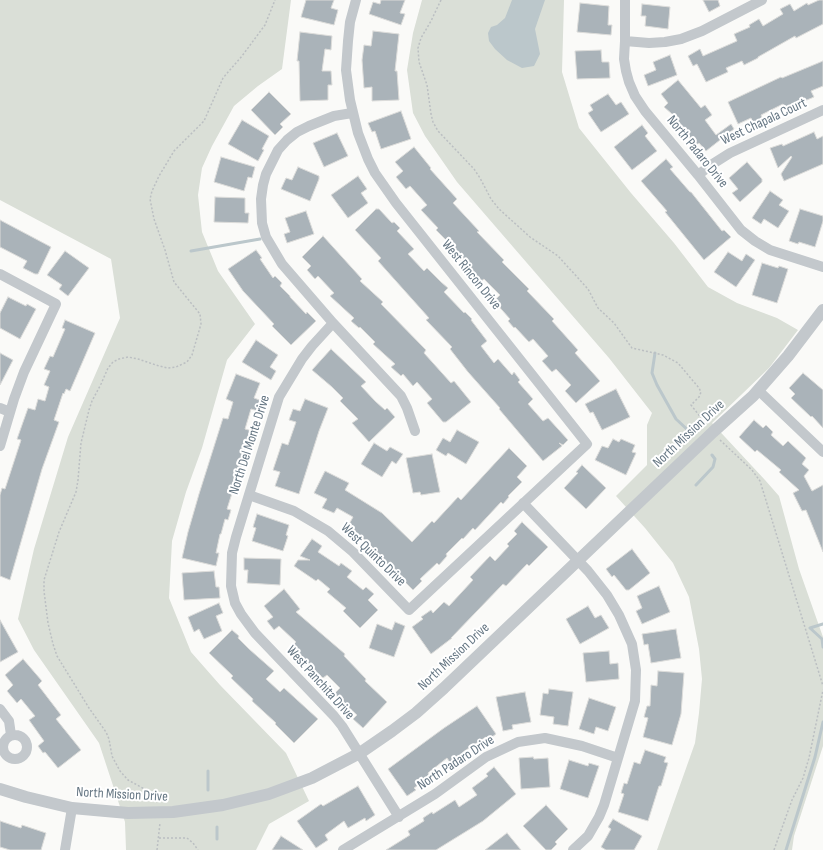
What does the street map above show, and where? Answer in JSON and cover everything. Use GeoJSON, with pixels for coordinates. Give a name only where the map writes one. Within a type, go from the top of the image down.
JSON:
{"type":"FeatureCollection","features":[{"type":"Feature","properties":{"kind":"street","name":"West Rincon Drive"},"geometry":{"type":"LineString","coordinates":[[356,0],[350,22],[346,70],[352,113],[368,160],[385,189],[587,444],[523,503]]}},
{"type":"Feature","properties":{"kind":"street","name":"North Padaro Drive"},"geometry":{"type":"LineString","coordinates":[[624,0],[624,59],[626,71],[635,96],[645,110],[741,230],[770,250],[823,267]]}},
{"type":"Feature","properties":{"kind":"street"},"geometry":{"type":"LineString","coordinates":[[625,41],[649,43],[681,39],[702,31],[762,0]]}},
{"type":"Feature","properties":{"kind":"street","name":"West Chapala Court"},"geometry":{"type":"LineString","coordinates":[[698,175],[730,153],[823,110]]}},
{"type":"Feature","properties":{"kind":"street"},"geometry":{"type":"LineString","coordinates":[[352,113],[319,121],[297,132],[278,150],[263,185],[261,199],[262,223],[266,237],[282,264],[401,396],[415,431]]}},
{"type":"Feature","properties":{"kind":"street"},"geometry":{"type":"LineString","coordinates":[[0,274],[56,304],[24,372],[0,446]]}},
{"type":"Feature","properties":{"kind":"street","name":"North Mission Drive"},"geometry":{"type":"LineString","coordinates":[[0,789],[72,808],[128,813],[173,812],[223,805],[246,800],[289,787],[312,778],[360,753],[416,713],[758,390],[797,346],[823,310]]}},
{"type":"Feature","properties":{"kind":"street","name":"North Del Monte Drive"},"geometry":{"type":"LineString","coordinates":[[231,567],[232,553],[236,537],[279,397],[302,359],[334,323]]}},
{"type":"Feature","properties":{"kind":"street"},"geometry":{"type":"LineString","coordinates":[[758,390],[823,452]]}},
{"type":"Feature","properties":{"kind":"street"},"geometry":{"type":"LineString","coordinates":[[0,408],[10,412]]}},
{"type":"Feature","properties":{"kind":"street","name":"West Quinto Drive"},"geometry":{"type":"LineString","coordinates":[[249,495],[294,511],[328,531],[353,552],[409,610],[523,503]]}},
{"type":"Feature","properties":{"kind":"street"},"geometry":{"type":"LineString","coordinates":[[523,503],[578,560],[608,596],[619,615],[632,644],[636,670],[636,701],[604,805],[588,836],[573,850]]}},
{"type":"Feature","properties":{"kind":"street","name":"West Panchita Drive"},"geometry":{"type":"LineString","coordinates":[[231,567],[231,586],[235,603],[240,614],[255,634],[334,716],[360,753],[399,817]]}},
{"type":"Feature","properties":{"kind":"street"},"geometry":{"type":"LineString","coordinates":[[0,709],[9,721],[11,735]]}},
{"type":"Feature","properties":{"kind":"street","name":"North Padaro Drive"},"geometry":{"type":"LineString","coordinates":[[343,850],[435,794],[486,757],[518,742],[545,738],[582,746],[618,758]]}},
{"type":"Feature","properties":{"kind":"street"},"geometry":{"type":"LineString","coordinates":[[65,850],[72,808]]}},
{"type":"Feature","properties":{"kind":"path"},"geometry":{"type":"LineString","coordinates":[[158,803],[150,792],[128,780],[120,771],[112,756],[109,739],[106,732],[89,708],[58,656],[53,644],[48,623],[44,580],[59,532],[76,492],[81,443],[89,410],[108,368],[113,362],[128,357],[138,358],[168,368],[176,367],[187,362],[192,355],[201,324],[200,314],[174,282],[154,219],[150,199],[159,176],[174,151],[204,121],[224,78],[269,18],[275,0]]}},
{"type":"Feature","properties":{"kind":"path"},"geometry":{"type":"LineString","coordinates":[[441,0],[421,38],[418,48],[420,62],[428,85],[431,114],[438,131],[474,169],[491,199],[499,209],[530,237],[558,256],[588,289],[598,308],[614,323],[632,348],[663,355],[678,363],[699,388],[699,397],[691,406],[707,426]]}},
{"type":"Feature","properties":{"kind":"path"},"geometry":{"type":"LineString","coordinates":[[719,438],[752,470],[760,481],[823,686]]}},
{"type":"Feature","properties":{"kind":"path"},"geometry":{"type":"LineString","coordinates":[[774,850],[792,800],[803,778],[809,758],[823,690]]}},
{"type":"Feature","properties":{"kind":"path"},"geometry":{"type":"LineString","coordinates":[[157,850],[160,822]]}},
{"type":"Feature","properties":{"kind":"path"},"geometry":{"type":"LineString","coordinates":[[159,838],[187,838],[194,843],[198,850]]}},
{"type":"Feature","properties":{"kind":"shaded area"},"geometry":{"type":"Polygon","coordinates":[[[0,0],[291,0],[282,69],[234,106],[212,146],[202,168],[198,195],[202,232],[218,271],[255,324],[227,360],[202,448],[186,492],[172,541],[169,598],[191,652],[220,685],[286,753],[309,801],[269,824],[256,850],[126,850],[125,822],[99,743],[34,650],[18,619],[34,549],[68,437],[120,318],[111,259],[0,200],[0,0]]]}},
{"type":"Feature","properties":{"kind":"shaded area"},"geometry":{"type":"Polygon","coordinates":[[[422,0],[564,0],[562,72],[579,128],[631,193],[674,243],[708,287],[737,303],[777,318],[798,330],[769,368],[712,423],[779,496],[799,569],[823,637],[823,746],[794,836],[792,850],[657,850],[695,743],[702,679],[699,649],[689,597],[673,563],[645,528],[616,496],[647,465],[647,425],[652,413],[609,358],[457,182],[425,136],[413,113],[407,70],[413,33],[422,0]]]}},
{"type":"Feature","properties":{"kind":"shaded area"},"geometry":{"type":"Polygon","coordinates":[[[512,0],[545,0],[535,29],[540,54],[534,66],[522,68],[507,60],[489,41],[488,33],[491,27],[497,25],[505,18],[512,0]]]}},
{"type":"Feature","properties":{"kind":"building"},"geometry":{"type":"Polygon","coordinates":[[[306,0],[334,0],[331,8],[338,10],[334,25],[301,17],[306,0]]]}},
{"type":"Feature","properties":{"kind":"building"},"geometry":{"type":"Polygon","coordinates":[[[381,0],[405,0],[400,13],[405,14],[401,25],[369,14],[373,2],[380,4],[381,0]]]}},
{"type":"Feature","properties":{"kind":"building"},"geometry":{"type":"Polygon","coordinates":[[[703,0],[718,0],[720,6],[709,12],[703,0]]]}},
{"type":"Feature","properties":{"kind":"building"},"geometry":{"type":"Polygon","coordinates":[[[819,0],[823,0],[823,24],[796,38],[795,36],[744,65],[742,61],[726,68],[728,72],[706,82],[697,64],[693,66],[688,56],[700,49],[703,56],[737,41],[734,34],[750,27],[749,25],[759,19],[763,26],[783,14],[780,9],[790,4],[794,11],[807,3],[808,5],[819,0]]]}},
{"type":"Feature","properties":{"kind":"building"},"geometry":{"type":"Polygon","coordinates":[[[580,3],[609,6],[608,25],[612,25],[611,35],[577,32],[580,3]]]}},
{"type":"Feature","properties":{"kind":"building"},"geometry":{"type":"Polygon","coordinates":[[[642,4],[670,7],[668,29],[645,26],[646,16],[641,16],[642,4]]]}},
{"type":"Feature","properties":{"kind":"building"},"geometry":{"type":"Polygon","coordinates":[[[373,31],[399,34],[395,71],[397,71],[399,100],[372,101],[372,87],[364,88],[362,60],[364,45],[371,46],[373,31]]]}},
{"type":"Feature","properties":{"kind":"building"},"geometry":{"type":"Polygon","coordinates":[[[300,32],[332,36],[331,50],[325,49],[322,71],[331,71],[332,85],[328,85],[328,100],[300,101],[299,61],[297,61],[300,32]]]}},
{"type":"Feature","properties":{"kind":"building"},"geometry":{"type":"Polygon","coordinates":[[[601,50],[602,62],[609,62],[610,78],[577,79],[575,51],[601,50]]]}},
{"type":"Feature","properties":{"kind":"building"},"geometry":{"type":"Polygon","coordinates":[[[670,55],[677,75],[648,86],[644,75],[656,70],[653,62],[670,55]]]}},
{"type":"Feature","properties":{"kind":"building"},"geometry":{"type":"Polygon","coordinates":[[[823,61],[823,86],[811,91],[814,97],[795,105],[786,111],[783,104],[761,115],[763,120],[753,124],[751,118],[738,124],[728,102],[781,77],[782,78],[823,61]]]}},
{"type":"Feature","properties":{"kind":"building"},"geometry":{"type":"Polygon","coordinates":[[[678,80],[701,108],[705,105],[712,115],[705,120],[716,135],[731,124],[734,129],[706,151],[699,143],[695,146],[672,114],[664,107],[668,103],[661,94],[678,80]]]}},
{"type":"Feature","properties":{"kind":"building"},"geometry":{"type":"Polygon","coordinates":[[[269,92],[291,114],[280,124],[283,127],[275,135],[251,110],[269,92]]]}},
{"type":"Feature","properties":{"kind":"building"},"geometry":{"type":"Polygon","coordinates":[[[608,94],[616,105],[621,102],[629,114],[601,132],[588,113],[593,110],[590,105],[608,94]]]}},
{"type":"Feature","properties":{"kind":"building"},"geometry":{"type":"Polygon","coordinates":[[[401,111],[411,139],[381,149],[375,131],[372,132],[368,123],[401,111]]]}},
{"type":"Feature","properties":{"kind":"building"},"geometry":{"type":"Polygon","coordinates":[[[242,120],[269,136],[258,161],[228,144],[242,120]]]}},
{"type":"Feature","properties":{"kind":"building"},"geometry":{"type":"Polygon","coordinates":[[[642,125],[648,133],[645,136],[657,151],[632,170],[614,147],[642,125]]]}},
{"type":"Feature","properties":{"kind":"building"},"geometry":{"type":"Polygon","coordinates":[[[814,132],[817,139],[823,136],[823,164],[784,181],[781,174],[792,157],[791,156],[778,168],[770,148],[782,144],[783,146],[814,132]]]}},
{"type":"Feature","properties":{"kind":"building"},"geometry":{"type":"Polygon","coordinates":[[[337,133],[348,156],[324,167],[313,143],[337,133]]]}},
{"type":"Feature","properties":{"kind":"building"},"geometry":{"type":"Polygon","coordinates":[[[414,147],[431,168],[430,169],[457,199],[453,203],[479,231],[477,232],[504,260],[502,262],[529,289],[527,291],[554,319],[552,321],[578,350],[575,353],[600,381],[576,403],[565,391],[571,385],[556,369],[552,372],[542,361],[548,356],[533,339],[529,342],[508,321],[510,319],[494,301],[500,295],[484,279],[480,282],[460,261],[463,257],[436,230],[438,228],[421,210],[427,205],[410,186],[406,189],[396,177],[403,171],[395,162],[414,147]]]}},
{"type":"Feature","properties":{"kind":"building"},"geometry":{"type":"Polygon","coordinates":[[[221,157],[255,167],[252,178],[248,177],[244,191],[214,182],[221,157]]]}},
{"type":"Feature","properties":{"kind":"building"},"geometry":{"type":"Polygon","coordinates":[[[666,159],[673,167],[670,169],[691,192],[722,231],[724,230],[731,237],[704,260],[665,212],[667,211],[641,181],[666,159]]]}},
{"type":"Feature","properties":{"kind":"building"},"geometry":{"type":"Polygon","coordinates":[[[747,162],[762,179],[762,182],[740,202],[732,193],[738,189],[729,178],[747,162]]]}},
{"type":"Feature","properties":{"kind":"building"},"geometry":{"type":"Polygon","coordinates":[[[298,167],[319,176],[310,201],[281,189],[286,178],[292,180],[298,167]]]}},
{"type":"Feature","properties":{"kind":"building"},"geometry":{"type":"Polygon","coordinates":[[[358,176],[367,189],[361,193],[368,203],[348,218],[331,195],[358,176]]]}},
{"type":"Feature","properties":{"kind":"building"},"geometry":{"type":"Polygon","coordinates":[[[770,191],[783,200],[779,205],[789,211],[778,228],[764,219],[761,224],[752,218],[770,191]]]}},
{"type":"Feature","properties":{"kind":"building"},"geometry":{"type":"Polygon","coordinates":[[[215,197],[245,198],[245,213],[249,213],[248,223],[214,222],[215,197]]]}},
{"type":"Feature","properties":{"kind":"building"},"geometry":{"type":"Polygon","coordinates":[[[376,209],[379,209],[392,223],[394,222],[400,228],[397,231],[414,249],[408,254],[424,271],[427,268],[448,288],[444,292],[464,313],[465,312],[472,319],[471,320],[487,341],[481,346],[494,363],[498,359],[512,375],[514,372],[520,380],[518,382],[533,399],[528,404],[543,421],[548,418],[568,440],[563,445],[559,443],[562,446],[543,461],[499,409],[500,408],[468,372],[450,349],[452,347],[426,320],[429,318],[378,261],[381,258],[355,230],[376,209]]]}},
{"type":"Feature","properties":{"kind":"building"},"geometry":{"type":"Polygon","coordinates":[[[800,209],[823,216],[823,221],[815,247],[799,242],[798,244],[789,241],[800,209]]]}},
{"type":"Feature","properties":{"kind":"building"},"geometry":{"type":"Polygon","coordinates":[[[306,211],[314,234],[287,243],[284,234],[290,232],[285,218],[306,211]]]}},
{"type":"Feature","properties":{"kind":"building"},"geometry":{"type":"Polygon","coordinates":[[[0,220],[51,247],[38,274],[23,268],[27,261],[0,247],[0,220]]]}},
{"type":"Feature","properties":{"kind":"building"},"geometry":{"type":"Polygon","coordinates":[[[323,236],[362,279],[360,281],[383,302],[381,304],[426,350],[424,353],[451,383],[454,381],[471,402],[446,422],[443,422],[427,403],[432,399],[417,382],[413,386],[403,374],[401,376],[391,367],[395,364],[373,344],[375,342],[360,327],[359,328],[351,321],[354,318],[330,296],[334,293],[318,276],[315,279],[307,270],[311,266],[302,257],[323,236]]]}},
{"type":"Feature","properties":{"kind":"building"},"geometry":{"type":"Polygon","coordinates":[[[256,250],[262,258],[260,259],[273,278],[275,276],[282,283],[280,286],[306,314],[307,312],[316,321],[291,345],[272,326],[274,324],[243,291],[228,269],[256,250]]]}},
{"type":"Feature","properties":{"kind":"building"},"geometry":{"type":"Polygon","coordinates":[[[65,251],[89,268],[68,296],[59,289],[62,285],[47,275],[65,251]]]}},
{"type":"Feature","properties":{"kind":"building"},"geometry":{"type":"Polygon","coordinates":[[[728,252],[742,261],[746,254],[755,260],[736,287],[714,272],[728,252]]]}},
{"type":"Feature","properties":{"kind":"building"},"geometry":{"type":"Polygon","coordinates":[[[762,263],[778,268],[779,266],[788,269],[777,303],[752,295],[762,263]]]}},
{"type":"Feature","properties":{"kind":"building"},"geometry":{"type":"Polygon","coordinates":[[[8,297],[36,309],[20,339],[0,328],[0,313],[8,297]]]}},
{"type":"Feature","properties":{"kind":"building"},"geometry":{"type":"Polygon","coordinates":[[[65,320],[95,333],[70,391],[66,389],[64,394],[63,393],[54,420],[59,422],[42,469],[10,580],[0,576],[0,495],[2,488],[5,489],[21,440],[17,439],[28,408],[35,410],[38,399],[45,401],[49,387],[44,385],[50,371],[44,369],[50,356],[53,357],[65,329],[62,328],[65,320]]]}},
{"type":"Feature","properties":{"kind":"building"},"geometry":{"type":"Polygon","coordinates":[[[256,340],[278,355],[270,367],[276,371],[271,380],[242,362],[256,340]]]}},
{"type":"Feature","properties":{"kind":"building"},"geometry":{"type":"Polygon","coordinates":[[[331,349],[366,382],[361,386],[375,401],[385,410],[387,408],[395,417],[369,442],[352,423],[358,419],[340,401],[343,398],[312,370],[331,349]]]}},
{"type":"Feature","properties":{"kind":"building"},"geometry":{"type":"Polygon","coordinates":[[[0,353],[13,360],[0,385],[0,353]]]}},
{"type":"Feature","properties":{"kind":"building"},"geometry":{"type":"Polygon","coordinates":[[[803,373],[823,390],[823,428],[812,416],[811,417],[791,398],[795,394],[789,388],[803,373]]]}},
{"type":"Feature","properties":{"kind":"building"},"geometry":{"type":"Polygon","coordinates":[[[236,374],[260,383],[254,398],[262,401],[258,411],[251,409],[245,429],[252,431],[241,464],[243,465],[237,488],[234,487],[227,509],[231,510],[228,520],[225,519],[220,534],[216,553],[219,553],[216,566],[182,558],[199,494],[223,418],[228,419],[233,402],[226,399],[236,374]]]}},
{"type":"Feature","properties":{"kind":"building"},"geometry":{"type":"Polygon","coordinates":[[[616,389],[630,417],[602,430],[593,412],[590,413],[585,404],[616,389]]]}},
{"type":"Feature","properties":{"kind":"building"},"geometry":{"type":"Polygon","coordinates":[[[305,399],[328,408],[299,494],[275,486],[280,472],[273,470],[282,443],[288,445],[296,422],[289,420],[293,409],[300,411],[305,399]]]}},
{"type":"Feature","properties":{"kind":"building"},"geometry":{"type":"Polygon","coordinates":[[[754,420],[763,428],[766,425],[773,432],[771,435],[783,446],[788,441],[806,458],[802,464],[809,470],[804,476],[812,491],[823,485],[823,552],[806,510],[802,511],[793,493],[799,490],[779,472],[781,470],[757,450],[755,452],[739,437],[754,420]]]}},
{"type":"Feature","properties":{"kind":"building"},"geometry":{"type":"Polygon","coordinates":[[[457,430],[479,442],[466,464],[448,453],[446,456],[436,450],[443,438],[450,442],[457,430]]]}},
{"type":"Feature","properties":{"kind":"building"},"geometry":{"type":"Polygon","coordinates":[[[613,439],[619,442],[621,439],[635,445],[632,452],[636,453],[626,475],[595,460],[602,446],[608,448],[613,439]]]}},
{"type":"Feature","properties":{"kind":"building"},"geometry":{"type":"Polygon","coordinates":[[[374,443],[387,451],[390,447],[403,454],[396,464],[392,461],[382,477],[361,464],[374,443]]]}},
{"type":"Feature","properties":{"kind":"building"},"geometry":{"type":"Polygon","coordinates":[[[509,448],[527,466],[517,477],[522,482],[508,496],[509,497],[503,504],[501,502],[475,530],[473,528],[446,554],[447,556],[439,565],[437,563],[420,579],[422,581],[413,590],[371,548],[372,547],[348,526],[353,517],[337,508],[334,513],[322,508],[327,499],[314,493],[325,471],[349,483],[345,490],[382,513],[412,542],[432,521],[434,523],[458,497],[461,500],[509,448]]]}},
{"type":"Feature","properties":{"kind":"building"},"geometry":{"type":"Polygon","coordinates":[[[432,454],[440,492],[421,495],[420,492],[413,493],[406,458],[432,454]]]}},
{"type":"Feature","properties":{"kind":"building"},"geometry":{"type":"Polygon","coordinates":[[[582,465],[606,488],[586,509],[564,488],[578,473],[576,472],[582,465]]]}},
{"type":"Feature","properties":{"kind":"building"},"geometry":{"type":"Polygon","coordinates":[[[257,514],[289,525],[286,535],[288,536],[283,551],[252,541],[256,528],[253,527],[257,514]]]}},
{"type":"Feature","properties":{"kind":"building"},"geometry":{"type":"Polygon","coordinates":[[[522,522],[548,547],[529,566],[527,564],[506,586],[503,584],[452,638],[431,654],[412,627],[423,619],[421,617],[431,610],[433,613],[444,602],[449,606],[473,580],[470,577],[490,556],[495,561],[509,546],[507,544],[517,534],[514,531],[522,522]]]}},
{"type":"Feature","properties":{"kind":"building"},"geometry":{"type":"Polygon","coordinates":[[[312,539],[322,546],[318,552],[339,566],[341,563],[352,571],[347,577],[363,590],[366,587],[374,594],[368,600],[378,610],[360,628],[343,611],[346,608],[327,592],[330,589],[318,579],[316,581],[294,566],[298,560],[310,560],[300,556],[312,539]]]}},
{"type":"Feature","properties":{"kind":"building"},"geometry":{"type":"Polygon","coordinates":[[[632,549],[650,573],[629,590],[626,590],[614,575],[612,577],[606,569],[632,549]]]}},
{"type":"Feature","properties":{"kind":"building"},"geometry":{"type":"Polygon","coordinates":[[[244,558],[281,559],[280,585],[247,583],[248,570],[244,570],[244,558]]]}},
{"type":"Feature","properties":{"kind":"building"},"geometry":{"type":"Polygon","coordinates":[[[214,571],[216,587],[219,587],[220,598],[184,600],[182,573],[214,571]]]}},
{"type":"Feature","properties":{"kind":"building"},"geometry":{"type":"Polygon","coordinates":[[[659,586],[670,612],[642,624],[636,611],[642,608],[637,596],[659,586]]]}},
{"type":"Feature","properties":{"kind":"building"},"geometry":{"type":"Polygon","coordinates":[[[284,589],[300,609],[296,612],[345,654],[344,656],[366,679],[365,681],[387,702],[363,728],[353,719],[357,715],[334,694],[340,688],[327,675],[323,678],[303,663],[305,660],[291,647],[296,642],[279,626],[274,630],[267,621],[273,617],[264,606],[284,589]]]}},
{"type":"Feature","properties":{"kind":"building"},"geometry":{"type":"Polygon","coordinates":[[[219,603],[223,613],[216,616],[222,631],[204,639],[199,629],[194,632],[188,617],[219,603]]]}},
{"type":"Feature","properties":{"kind":"building"},"geometry":{"type":"Polygon","coordinates":[[[588,606],[595,618],[601,615],[609,628],[580,644],[566,619],[588,606]]]}},
{"type":"Feature","properties":{"kind":"building"},"geometry":{"type":"Polygon","coordinates":[[[0,620],[18,652],[0,662],[0,620]]]}},
{"type":"Feature","properties":{"kind":"building"},"geometry":{"type":"Polygon","coordinates":[[[395,622],[405,626],[394,657],[369,648],[377,624],[392,630],[395,622]]]}},
{"type":"Feature","properties":{"kind":"building"},"geometry":{"type":"Polygon","coordinates":[[[676,629],[681,658],[651,663],[648,644],[644,645],[642,634],[676,629]]]}},
{"type":"Feature","properties":{"kind":"building"},"geometry":{"type":"Polygon","coordinates":[[[232,630],[239,636],[238,638],[249,649],[274,671],[266,679],[280,692],[284,688],[318,719],[294,743],[275,724],[276,723],[252,701],[253,699],[231,678],[233,676],[209,653],[232,630]]]}},
{"type":"Feature","properties":{"kind":"building"},"geometry":{"type":"Polygon","coordinates":[[[609,651],[610,664],[618,663],[619,679],[586,682],[583,653],[609,651]]]}},
{"type":"Feature","properties":{"kind":"building"},"geometry":{"type":"Polygon","coordinates":[[[23,659],[42,681],[38,685],[61,715],[56,719],[81,750],[58,768],[38,746],[44,741],[29,720],[35,716],[21,699],[17,703],[7,691],[13,685],[5,675],[23,659]]]}},
{"type":"Feature","properties":{"kind":"building"},"geometry":{"type":"Polygon","coordinates":[[[658,671],[684,673],[681,714],[672,745],[643,737],[648,718],[644,717],[647,706],[650,706],[651,685],[657,686],[658,671]]]}},
{"type":"Feature","properties":{"kind":"building"},"geometry":{"type":"Polygon","coordinates":[[[549,689],[573,692],[568,726],[553,724],[554,717],[540,715],[543,693],[548,694],[549,689]]]}},
{"type":"Feature","properties":{"kind":"building"},"geometry":{"type":"Polygon","coordinates":[[[525,692],[531,722],[512,725],[513,729],[503,731],[496,697],[525,692]]]}},
{"type":"Feature","properties":{"kind":"building"},"geometry":{"type":"Polygon","coordinates":[[[589,698],[616,707],[608,731],[596,727],[594,734],[579,729],[589,698]]]}},
{"type":"Feature","properties":{"kind":"building"},"geometry":{"type":"Polygon","coordinates":[[[477,706],[496,734],[488,740],[486,737],[463,752],[464,754],[451,764],[447,758],[428,773],[430,777],[414,788],[416,790],[407,796],[388,769],[477,706]]]}},
{"type":"Feature","properties":{"kind":"building"},"geometry":{"type":"Polygon","coordinates":[[[645,750],[666,757],[664,762],[668,763],[648,821],[618,812],[624,794],[621,793],[624,783],[627,784],[634,762],[640,764],[645,750]]]}},
{"type":"Feature","properties":{"kind":"building"},"geometry":{"type":"Polygon","coordinates":[[[533,757],[534,759],[548,758],[550,787],[521,789],[519,758],[533,757]]]}},
{"type":"Feature","properties":{"kind":"building"},"geometry":{"type":"Polygon","coordinates":[[[569,760],[588,766],[589,763],[599,766],[588,798],[560,789],[569,760]]]}},
{"type":"Feature","properties":{"kind":"building"},"geometry":{"type":"Polygon","coordinates":[[[494,767],[516,794],[483,821],[436,850],[386,850],[410,835],[408,831],[424,821],[423,818],[432,812],[433,814],[455,800],[459,807],[477,795],[472,788],[488,776],[486,774],[494,767]]]}},
{"type":"Feature","properties":{"kind":"building"},"geometry":{"type":"Polygon","coordinates":[[[358,786],[375,815],[366,821],[365,818],[348,828],[344,821],[325,835],[328,840],[316,848],[297,821],[321,804],[323,806],[358,786]]]}},
{"type":"Feature","properties":{"kind":"building"},"geometry":{"type":"Polygon","coordinates":[[[546,805],[568,829],[555,842],[557,844],[551,850],[546,850],[523,826],[546,805]]]}},
{"type":"Feature","properties":{"kind":"building"},"geometry":{"type":"Polygon","coordinates":[[[613,819],[642,836],[634,850],[606,850],[601,847],[611,829],[608,827],[613,819]]]}},
{"type":"Feature","properties":{"kind":"building"},"geometry":{"type":"Polygon","coordinates":[[[0,821],[21,828],[22,825],[46,833],[41,850],[10,850],[0,847],[0,821]]]}},
{"type":"Feature","properties":{"kind":"building"},"geometry":{"type":"Polygon","coordinates":[[[507,833],[521,850],[485,850],[507,833]]]}},
{"type":"Feature","properties":{"kind":"building"},"geometry":{"type":"Polygon","coordinates":[[[281,836],[303,850],[272,850],[281,836]]]}},
{"type":"Feature","properties":{"kind":"waterway"},"geometry":{"type":"LineString","coordinates":[[191,251],[260,239]]}},
{"type":"Feature","properties":{"kind":"waterway"},"geometry":{"type":"LineString","coordinates":[[655,353],[652,373],[657,385],[676,419],[691,433]]}},
{"type":"Feature","properties":{"kind":"waterway"},"geometry":{"type":"LineString","coordinates":[[696,485],[713,467],[715,459],[712,455]]}},
{"type":"Feature","properties":{"kind":"waterway"},"geometry":{"type":"LineString","coordinates":[[810,628],[823,624]]}},
{"type":"Feature","properties":{"kind":"waterway"},"geometry":{"type":"LineString","coordinates":[[810,628],[822,639],[823,647]]}},
{"type":"Feature","properties":{"kind":"waterway"},"geometry":{"type":"LineString","coordinates":[[786,850],[815,757],[823,722]]}},
{"type":"Feature","properties":{"kind":"waterway"},"geometry":{"type":"LineString","coordinates":[[208,771],[208,790]]}},
{"type":"Feature","properties":{"kind":"waterway"},"geometry":{"type":"LineString","coordinates":[[217,827],[217,839]]}}]}
